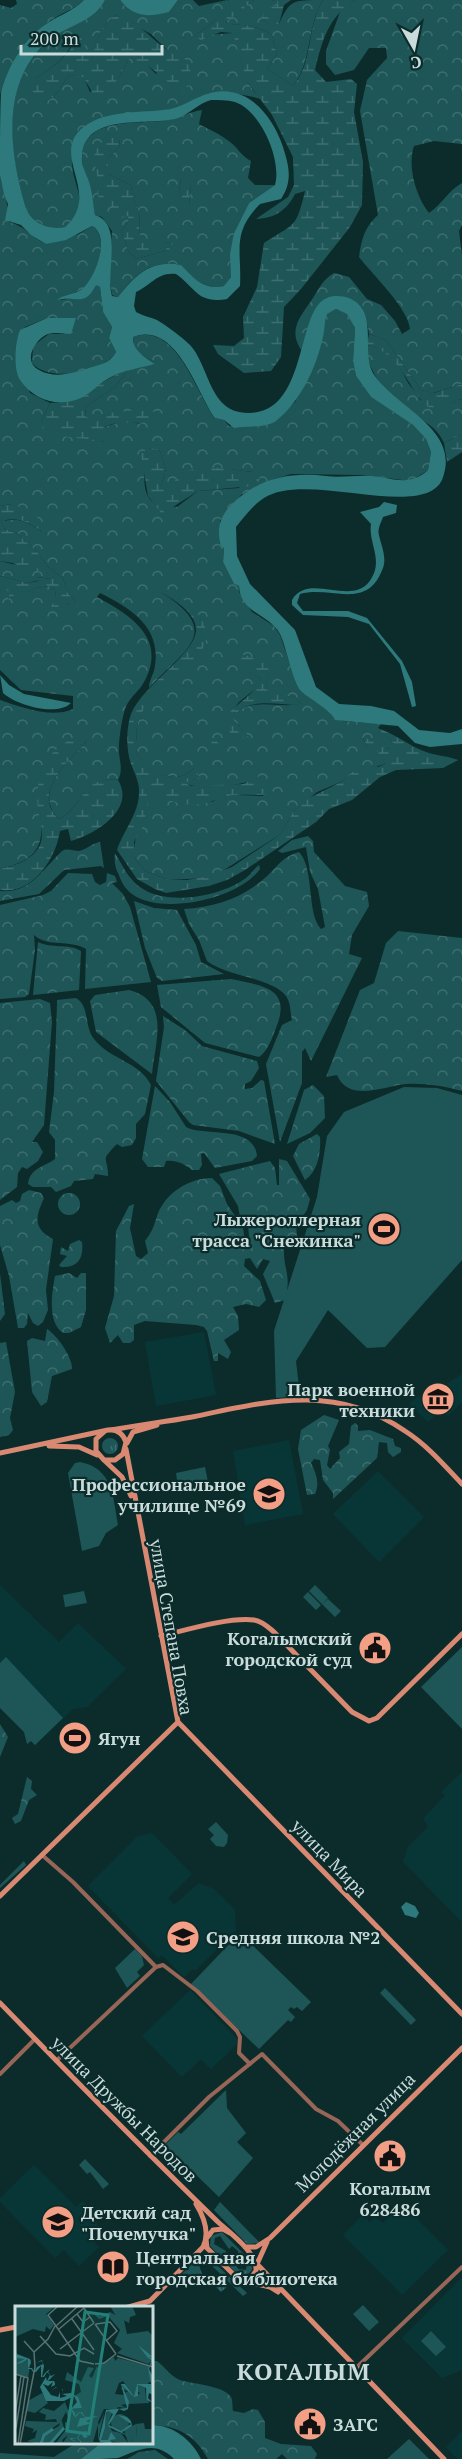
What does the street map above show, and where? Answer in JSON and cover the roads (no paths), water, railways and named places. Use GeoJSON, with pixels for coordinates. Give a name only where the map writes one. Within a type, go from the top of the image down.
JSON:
{"type":"FeatureCollection","features":[{"type":"Feature","properties":{"kind":"street"},"geometry":{"type":"LineString","coordinates":[[0,1453],[108,1430],[282,1400],[319,1400],[345,1404],[380,1416],[404,1430],[426,1447],[462,1484]]}},
{"type":"Feature","properties":{"kind":"street"},"geometry":{"type":"LineString","coordinates":[[32,1447],[73,1446],[102,1459],[117,1460],[126,1448],[129,1437],[136,1431],[179,1419]]}},
{"type":"Feature","properties":{"kind":"street"},"geometry":{"type":"LineString","coordinates":[[108,1430],[122,1435],[126,1448]]}},
{"type":"Feature","properties":{"kind":"street"},"geometry":{"type":"LineString","coordinates":[[102,1459],[95,1443],[108,1430]]}},
{"type":"Feature","properties":{"kind":"street","name":"улица Степана Повха"},"geometry":{"type":"LineString","coordinates":[[0,1896],[178,1722],[135,1506],[126,1448]]}},
{"type":"Feature","properties":{"kind":"street","name":"улица Степана Повха"},"geometry":{"type":"LineString","coordinates":[[102,1459],[122,1477],[135,1506]]}},
{"type":"Feature","properties":{"kind":"street"},"geometry":{"type":"LineString","coordinates":[[161,1636],[227,1623],[260,1622],[274,1632],[352,1712],[365,1721],[377,1718],[462,1634]]}},
{"type":"Feature","properties":{"kind":"street","name":"улица Мира"},"geometry":{"type":"LineString","coordinates":[[178,1722],[462,2014]]}},
{"type":"Feature","properties":{"kind":"street"},"geometry":{"type":"LineString","coordinates":[[42,1854],[73,1882],[156,1967]]}},
{"type":"Feature","properties":{"kind":"street"},"geometry":{"type":"LineString","coordinates":[[56,2061],[156,1967],[163,1965],[237,2031],[240,2037],[239,2053],[250,2064]]}},
{"type":"Feature","properties":{"kind":"street","name":"улица Дружбы Народов"},"geometry":{"type":"LineString","coordinates":[[0,2003],[150,2157],[230,2233],[288,2300],[444,2459]]}},
{"type":"Feature","properties":{"kind":"street"},"geometry":{"type":"LineString","coordinates":[[0,2074],[35,2039]]}},
{"type":"Feature","properties":{"kind":"street","name":"Молодёжная улица"},"geometry":{"type":"LineString","coordinates":[[270,2238],[462,2048]]}},
{"type":"Feature","properties":{"kind":"street"},"geometry":{"type":"LineString","coordinates":[[150,2157],[209,2097],[262,2054],[316,2109],[338,2121],[363,2145]]}},
{"type":"Feature","properties":{"kind":"street"},"geometry":{"type":"LineString","coordinates":[[194,2200],[204,2222],[208,2250],[240,2280],[270,2287],[288,2300]]}},
{"type":"Feature","properties":{"kind":"street"},"geometry":{"type":"LineString","coordinates":[[129,2306],[150,2301],[192,2259],[210,2233],[216,2229],[230,2233]]}},
{"type":"Feature","properties":{"kind":"street"},"geometry":{"type":"LineString","coordinates":[[241,2245],[253,2248],[270,2238]]}},
{"type":"Feature","properties":{"kind":"street"},"geometry":{"type":"LineString","coordinates":[[240,2280],[253,2277],[259,2254],[270,2238]]}},
{"type":"Feature","properties":{"kind":"street"},"geometry":{"type":"LineString","coordinates":[[192,2259],[202,2253],[213,2255]]}},
{"type":"Feature","properties":{"kind":"street"},"geometry":{"type":"LineString","coordinates":[[355,2369],[462,2267]]}},
{"type":"Feature","properties":{"kind":"street"},"geometry":{"type":"LineString","coordinates":[[0,2330],[15,2326]]}},
{"type":"Feature","properties":{"kind":"place","name":"Лыжероллерная трасса \"Снежинка\""},"geometry":{"type":"Point","coordinates":[384,1229]}},
{"type":"Feature","properties":{"kind":"place","name":"Парк военной техники"},"geometry":{"type":"Point","coordinates":[438,1399]}},
{"type":"Feature","properties":{"kind":"place","name":"Профессиональное училище №69"},"geometry":{"type":"Point","coordinates":[269,1494]}},
{"type":"Feature","properties":{"kind":"place","name":"Когалымский городской суд"},"geometry":{"type":"Point","coordinates":[375,1648]}},
{"type":"Feature","properties":{"kind":"place","name":"Ягун"},"geometry":{"type":"Point","coordinates":[75,1738]}},
{"type":"Feature","properties":{"kind":"place","name":"Средняя школа №2"},"geometry":{"type":"Point","coordinates":[183,1937]}},
{"type":"Feature","properties":{"kind":"place","name":"Когалым 628486"},"geometry":{"type":"Point","coordinates":[390,2156]}},
{"type":"Feature","properties":{"kind":"place","name":"Детский сад \"Почемучка\""},"geometry":{"type":"Point","coordinates":[58,2222]}},
{"type":"Feature","properties":{"kind":"place","name":"Центральная городская библиотека"},"geometry":{"type":"Point","coordinates":[113,2267]}},
{"type":"Feature","properties":{"kind":"place","name":"ЗАГС"},"geometry":{"type":"Point","coordinates":[310,2424]}},
{"type":"Feature","properties":{"kind":"district","name":"КОГАЛЫМ"},"geometry":{"type":"Point","coordinates":[304,2371]}}]}
